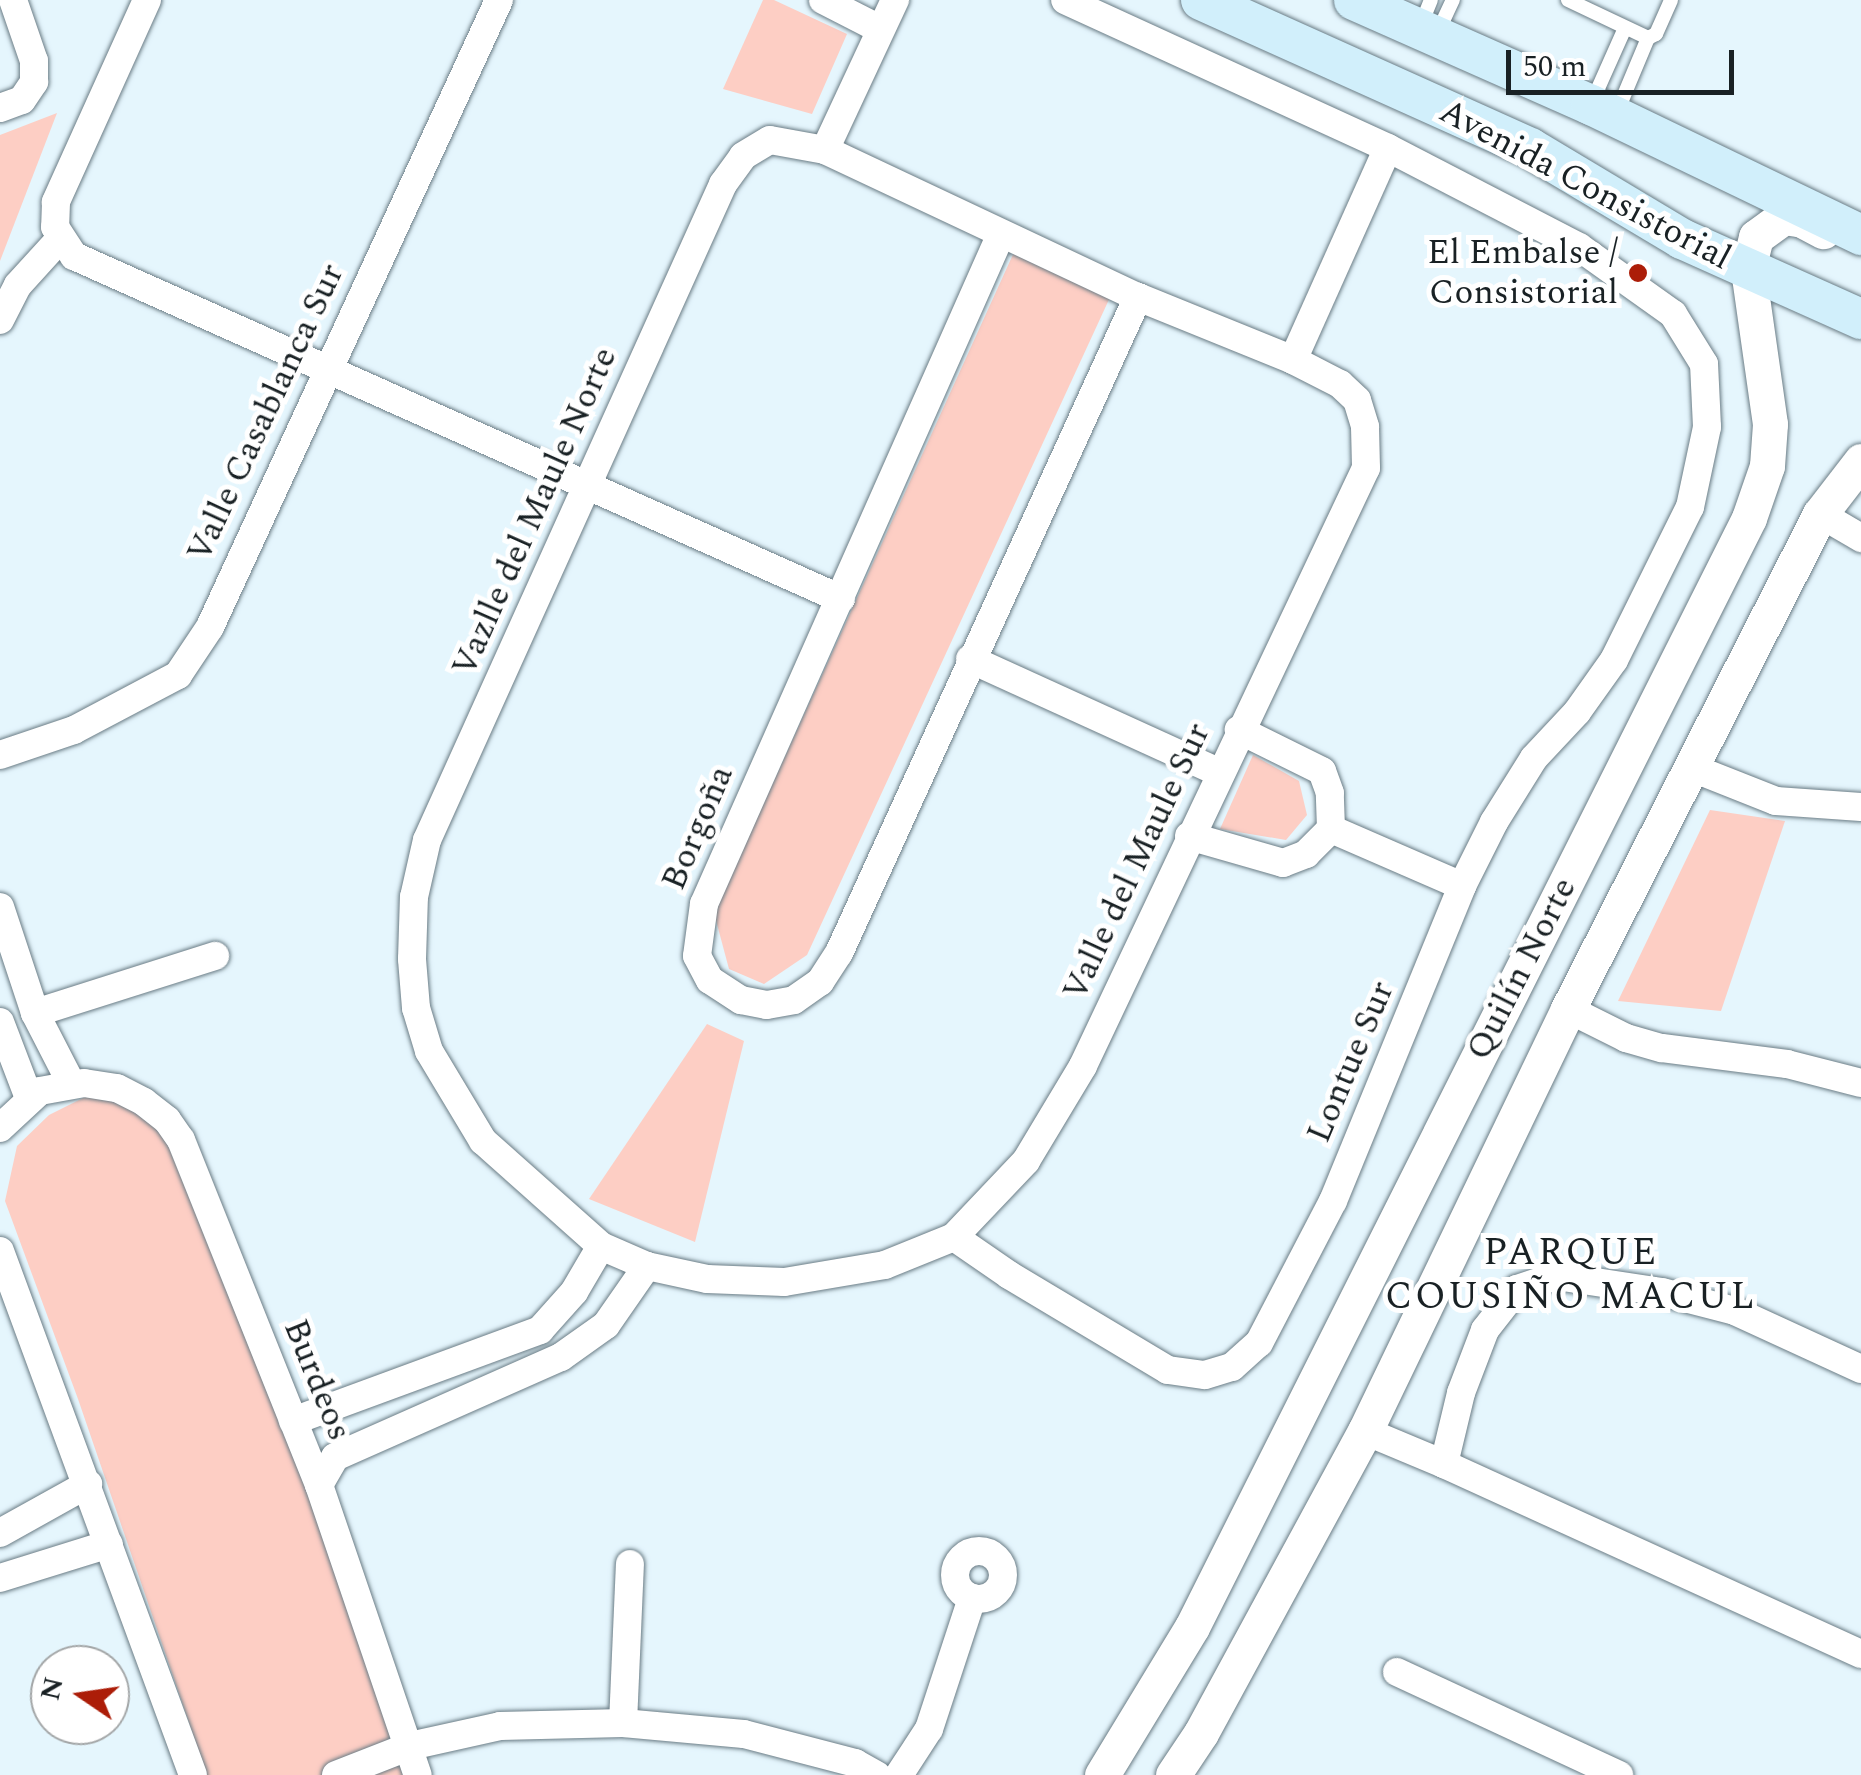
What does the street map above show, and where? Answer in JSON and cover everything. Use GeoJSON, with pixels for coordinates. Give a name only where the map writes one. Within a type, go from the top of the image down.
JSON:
{"type":"FeatureCollection","features":[{"type":"Feature","properties":{"kind":"main road","name":"Avenida Consistorial"},"geometry":{"type":"LineString","coordinates":[[1201,0],[1530,148],[1682,239],[1861,320]]}},
{"type":"Feature","properties":{"kind":"main road","name":"Avenida Consistorial"},"geometry":{"type":"LineString","coordinates":[[1354,0],[1429,22],[1861,238]]}},
{"type":"Feature","properties":{"kind":"street"},"geometry":{"type":"LineString","coordinates":[[0,108],[22,100],[34,82],[34,60],[13,0]]}},
{"type":"Feature","properties":{"kind":"street"},"geometry":{"type":"LineString","coordinates":[[146,0],[56,202],[59,240],[84,262],[841,599]]}},
{"type":"Feature","properties":{"kind":"street","name":"Valle Casablanca Sur"},"geometry":{"type":"LineString","coordinates":[[0,755],[74,730],[178,675],[210,627],[499,0]]}},
{"type":"Feature","properties":{"kind":"street"},"geometry":{"type":"LineString","coordinates":[[823,0],[880,29]]}},
{"type":"Feature","properties":{"kind":"street"},"geometry":{"type":"LineString","coordinates":[[826,150],[895,0]]}},
{"type":"Feature","properties":{"kind":"street","name":"Lontue Sur"},"geometry":{"type":"LineString","coordinates":[[954,1237],[1168,1370],[1205,1376],[1232,1366],[1259,1342],[1333,1201],[1462,886],[1534,758],[1577,712],[1614,660],[1690,507],[1707,426],[1704,364],[1672,314],[1579,247],[1388,148],[1065,0]]}},
{"type":"Feature","properties":{"kind":"street","name":"Vazlle del Maule Norte"},"geometry":{"type":"LineString","coordinates":[[623,1256],[482,1141],[429,1051],[416,1008],[412,959],[414,897],[428,840],[723,184],[743,156],[770,140],[826,150],[1138,296]]}},
{"type":"Feature","properties":{"kind":"street"},"geometry":{"type":"LineString","coordinates":[[1293,360],[1388,148]]}},
{"type":"Feature","properties":{"kind":"street"},"geometry":{"type":"LineString","coordinates":[[1748,270],[1756,236],[1784,217],[1802,220],[1839,239],[1861,238]]}},
{"type":"Feature","properties":{"kind":"street","name":"Borgoña"},"geometry":{"type":"LineString","coordinates":[[1001,234],[704,904],[697,956],[710,980],[741,1000],[767,1005],[794,1000],[820,982],[839,952],[1138,296]]}},
{"type":"Feature","properties":{"kind":"street"},"geometry":{"type":"LineString","coordinates":[[0,320],[18,284],[59,240]]}},
{"type":"Feature","properties":{"kind":"street","name":"Quilín Norte"},"geometry":{"type":"LineString","coordinates":[[1102,1775],[1192,1627],[1749,518],[1767,466],[1770,424],[1748,270]]}},
{"type":"Feature","properties":{"kind":"street","name":"Valle del Maule Sur"},"geometry":{"type":"LineString","coordinates":[[623,1256],[707,1279],[784,1282],[885,1265],[954,1237],[1026,1161],[1083,1066],[1366,468],[1366,427],[1357,400],[1340,384],[1293,360],[1138,296]]}},
{"type":"Feature","properties":{"kind":"street","name":"Quilín Norte"},"geometry":{"type":"LineString","coordinates":[[1174,1775],[1202,1733],[1365,1432],[1568,1009],[1820,514],[1861,461]]}},
{"type":"Feature","properties":{"kind":"street"},"geometry":{"type":"LineString","coordinates":[[1820,514],[1861,538]]}},
{"type":"Feature","properties":{"kind":"street"},"geometry":{"type":"LineString","coordinates":[[970,659],[1220,774]]}},
{"type":"Feature","properties":{"kind":"street"},"geometry":{"type":"LineString","coordinates":[[1190,836],[1284,863],[1306,854],[1331,829],[1330,793],[1322,771],[1239,730]]}},
{"type":"Feature","properties":{"kind":"street"},"geometry":{"type":"LineString","coordinates":[[1690,767],[1776,801],[1861,807]]}},
{"type":"Feature","properties":{"kind":"street"},"geometry":{"type":"LineString","coordinates":[[1331,829],[1462,886]]}},
{"type":"Feature","properties":{"kind":"street"},"geometry":{"type":"LineString","coordinates":[[0,907],[35,1013],[71,1083]]}},
{"type":"Feature","properties":{"kind":"street"},"geometry":{"type":"LineString","coordinates":[[35,1013],[215,956]]}},
{"type":"Feature","properties":{"kind":"street"},"geometry":{"type":"LineString","coordinates":[[1568,1009],[1626,1038],[1662,1048],[1786,1064],[1861,1083]]}},
{"type":"Feature","properties":{"kind":"street"},"geometry":{"type":"LineString","coordinates":[[0,1022],[28,1098]]}},
{"type":"Feature","properties":{"kind":"street","name":"Burdeos"},"geometry":{"type":"LineString","coordinates":[[0,1128],[28,1098],[71,1083],[100,1084],[132,1095],[156,1110],[181,1140],[320,1485],[418,1775]]}},
{"type":"Feature","properties":{"kind":"street"},"geometry":{"type":"LineString","coordinates":[[0,1251],[193,1775]]}},
{"type":"Feature","properties":{"kind":"street"},"geometry":{"type":"LineString","coordinates":[[293,1421],[540,1330],[574,1292],[623,1256]]}},
{"type":"Feature","properties":{"kind":"street"},"geometry":{"type":"LineString","coordinates":[[320,1485],[335,1457],[561,1358],[606,1325],[623,1256]]}},
{"type":"Feature","properties":{"kind":"street"},"geometry":{"type":"LineString","coordinates":[[1444,1464],[1460,1394],[1484,1330],[1517,1289],[1556,1276],[1662,1292],[1735,1311],[1861,1369]]}},
{"type":"Feature","properties":{"kind":"street"},"geometry":{"type":"LineString","coordinates":[[1365,1432],[1444,1464],[1861,1654]]}},
{"type":"Feature","properties":{"kind":"street"},"geometry":{"type":"LineString","coordinates":[[0,1532],[88,1484]]}},
{"type":"Feature","properties":{"kind":"street"},"geometry":{"type":"LineString","coordinates":[[0,1578],[109,1544]]}},
{"type":"Feature","properties":{"kind":"street"},"geometry":{"type":"LineString","coordinates":[[624,1723],[630,1564]]}},
{"type":"Feature","properties":{"kind":"street"},"geometry":{"type":"LineString","coordinates":[[899,1775],[929,1730],[972,1598]]}},
{"type":"Feature","properties":{"kind":"street"},"geometry":{"type":"LineString","coordinates":[[1397,1672],[1619,1775]]}},
{"type":"Feature","properties":{"kind":"street"},"geometry":{"type":"LineString","coordinates":[[336,1775],[410,1746],[500,1726],[624,1723],[744,1734],[855,1764],[877,1775]]}},
{"type":"Feature","properties":{"kind":"lane"},"geometry":{"type":"LineString","coordinates":[[1429,22],[1453,0]]}},
{"type":"Feature","properties":{"kind":"lane"},"geometry":{"type":"LineString","coordinates":[[1568,0],[1624,30],[1648,38]]}},
{"type":"Feature","properties":{"kind":"lane"},"geometry":{"type":"LineString","coordinates":[[1603,111],[1648,38],[1656,34],[1671,0]]}},
{"type":"Feature","properties":{"kind":"lane"},"geometry":{"type":"LineString","coordinates":[[1603,111],[1624,30]]}},
{"type":"Feature","properties":{"kind":"shaded area"},"geometry":{"type":"Polygon","coordinates":[[[763,0],[774,0],[847,34],[812,114],[723,89],[763,0]]]}},
{"type":"Feature","properties":{"kind":"shaded area"},"geometry":{"type":"Polygon","coordinates":[[[57,113],[0,261],[0,135],[57,113]]]}},
{"type":"Feature","properties":{"kind":"shaded area"},"geometry":{"type":"Polygon","coordinates":[[[1015,250],[1112,293],[807,955],[764,984],[729,969],[714,913],[1015,250]]]}},
{"type":"Feature","properties":{"kind":"shaded area"},"geometry":{"type":"Polygon","coordinates":[[[1253,755],[1299,781],[1307,815],[1286,840],[1220,829],[1253,755]]]}},
{"type":"Feature","properties":{"kind":"shaded area"},"geometry":{"type":"Polygon","coordinates":[[[1710,810],[1785,821],[1721,1011],[1618,1001],[1710,810]]]}},
{"type":"Feature","properties":{"kind":"shaded area"},"geometry":{"type":"Polygon","coordinates":[[[707,1024],[744,1041],[695,1242],[589,1199],[707,1024]]]}},
{"type":"Feature","properties":{"kind":"shaded area"},"geometry":{"type":"Polygon","coordinates":[[[89,1095],[111,1097],[149,1118],[174,1146],[299,1445],[402,1754],[403,1775],[207,1775],[78,1399],[5,1201],[17,1146],[49,1115],[89,1095]]]}},
{"type":"Feature","properties":{"kind":"place","name":"El Embalse / Consistorial"},"geometry":{"type":"Point","coordinates":[1638,273]}},
{"type":"Feature","properties":{"kind":"district","name":"PARQUE COUSIÑO MACUL"},"geometry":{"type":"Point","coordinates":[1571,1276]}}]}
